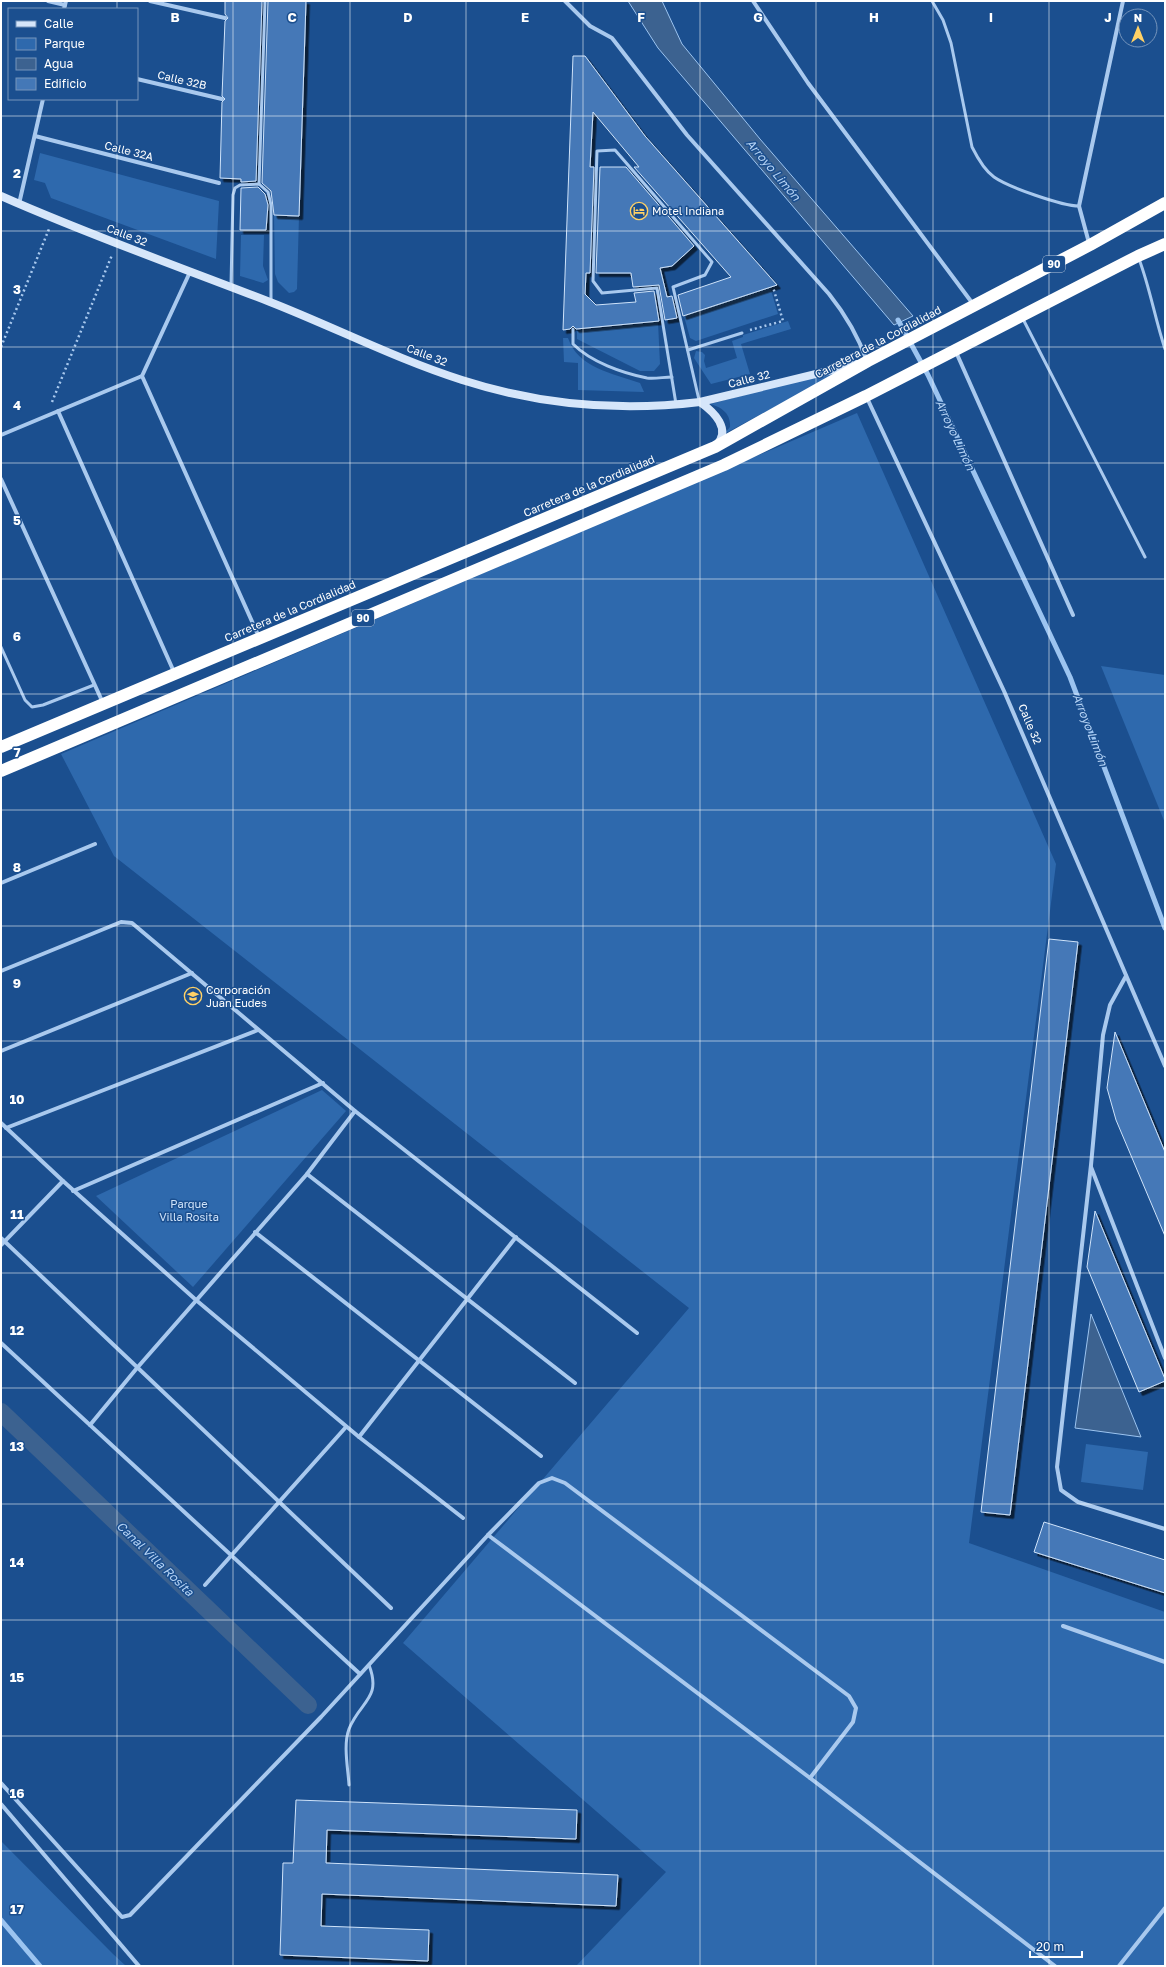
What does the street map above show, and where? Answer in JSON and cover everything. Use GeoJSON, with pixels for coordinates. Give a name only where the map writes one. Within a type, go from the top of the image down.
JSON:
{"type":"FeatureCollection","features":[{"type":"Feature","properties":{"kind":"highway","name":"Carretera de la Cordialidad"},"geometry":{"type":"LineString","coordinates":[[1,747],[715,447],[884,352],[1090,245],[1165,203]]}},
{"type":"Feature","properties":{"kind":"highway","name":"90"},"geometry":{"type":"LineString","coordinates":[[1,770],[724,465],[866,396],[1021,315],[1165,244]]}},
{"type":"Feature","properties":{"kind":"street"},"geometry":{"type":"LineString","coordinates":[[48,1],[65,5]]}},
{"type":"Feature","properties":{"kind":"street"},"geometry":{"type":"LineString","coordinates":[[150,1],[225,18]]}},
{"type":"Feature","properties":{"kind":"street"},"geometry":{"type":"LineString","coordinates":[[565,1],[590,26],[612,38],[687,135],[829,294],[850,323],[868,361]]}},
{"type":"Feature","properties":{"kind":"street"},"geometry":{"type":"LineString","coordinates":[[753,1],[808,83],[974,306]]}},
{"type":"Feature","properties":{"kind":"street"},"geometry":{"type":"LineString","coordinates":[[1090,245],[1079,206],[1123,1]]}},
{"type":"Feature","properties":{"kind":"street","name":"Calle 32B"},"geometry":{"type":"LineString","coordinates":[[138,79],[222,99]]}},
{"type":"Feature","properties":{"kind":"street"},"geometry":{"type":"LineString","coordinates":[[19,204],[43,100]]}},
{"type":"Feature","properties":{"kind":"street","name":"Calle 32A"},"geometry":{"type":"LineString","coordinates":[[35,136],[219,183]]}},
{"type":"Feature","properties":{"kind":"street","name":"Calle 32"},"geometry":{"type":"LineString","coordinates":[[1,196],[117,243],[271,302],[398,356],[461,380],[532,399],[573,405],[677,405],[700,402],[868,361]]}},
{"type":"Feature","properties":{"kind":"street"},"geometry":{"type":"LineString","coordinates":[[1,434],[142,376],[190,271]]}},
{"type":"Feature","properties":{"kind":"street"},"geometry":{"type":"LineString","coordinates":[[955,350],[1073,615]]}},
{"type":"Feature","properties":{"kind":"street"},"geometry":{"type":"LineString","coordinates":[[142,376],[259,638]]}},
{"type":"Feature","properties":{"kind":"street","name":"Calle 32"},"geometry":{"type":"LineString","coordinates":[[866,396],[1004,691],[1165,1066]]}},
{"type":"Feature","properties":{"kind":"street"},"geometry":{"type":"LineString","coordinates":[[700,402],[713,411],[720,422],[721,436],[715,447]]}},
{"type":"Feature","properties":{"kind":"street"},"geometry":{"type":"LineString","coordinates":[[58,411],[175,674]]}},
{"type":"Feature","properties":{"kind":"street"},"geometry":{"type":"LineString","coordinates":[[1,479],[104,703]]}},
{"type":"Feature","properties":{"kind":"street"},"geometry":{"type":"LineString","coordinates":[[1,883],[95,844]]}},
{"type":"Feature","properties":{"kind":"street"},"geometry":{"type":"LineString","coordinates":[[1,971],[110,927],[127,922],[132,923],[355,1111],[637,1334]]}},
{"type":"Feature","properties":{"kind":"street"},"geometry":{"type":"LineString","coordinates":[[1,1051],[192,973]]}},
{"type":"Feature","properties":{"kind":"street"},"geometry":{"type":"LineString","coordinates":[[1126,976],[1110,1005],[1103,1035],[1091,1166],[1057,1468],[1061,1490],[1078,1502],[1165,1529]]}},
{"type":"Feature","properties":{"kind":"street"},"geometry":{"type":"LineString","coordinates":[[6,1128],[258,1030]]}},
{"type":"Feature","properties":{"kind":"street"},"geometry":{"type":"LineString","coordinates":[[74,1191],[323,1083]]}},
{"type":"Feature","properties":{"kind":"street"},"geometry":{"type":"LineString","coordinates":[[90,1425],[137,1368],[307,1174],[355,1111]]}},
{"type":"Feature","properties":{"kind":"street"},"geometry":{"type":"LineString","coordinates":[[1,1123],[74,1191],[196,1300],[359,1437],[463,1518]]}},
{"type":"Feature","properties":{"kind":"street"},"geometry":{"type":"LineString","coordinates":[[1091,1166],[1165,1358]]}},
{"type":"Feature","properties":{"kind":"street"},"geometry":{"type":"LineString","coordinates":[[307,1174],[575,1383]]}},
{"type":"Feature","properties":{"kind":"street"},"geometry":{"type":"LineString","coordinates":[[1,1245],[3,1239],[63,1181]]}},
{"type":"Feature","properties":{"kind":"street"},"geometry":{"type":"LineString","coordinates":[[255,1232],[420,1360],[540,1456]]}},
{"type":"Feature","properties":{"kind":"street"},"geometry":{"type":"LineString","coordinates":[[359,1437],[516,1237]]}},
{"type":"Feature","properties":{"kind":"street"},"geometry":{"type":"LineString","coordinates":[[3,1239],[391,1608]]}},
{"type":"Feature","properties":{"kind":"street"},"geometry":{"type":"LineString","coordinates":[[1,1343],[360,1674]]}},
{"type":"Feature","properties":{"kind":"street"},"geometry":{"type":"LineString","coordinates":[[205,1584],[346,1426]]}},
{"type":"Feature","properties":{"kind":"street"},"geometry":{"type":"LineString","coordinates":[[1,1783],[122,1917],[130,1915],[321,1717],[488,1535],[539,1484],[552,1478],[565,1483],[849,1696],[856,1708],[853,1722],[810,1778]]}},
{"type":"Feature","properties":{"kind":"street"},"geometry":{"type":"LineString","coordinates":[[488,1535],[810,1778],[1055,1966]]}},
{"type":"Feature","properties":{"kind":"street"},"geometry":{"type":"LineString","coordinates":[[1063,1626],[1165,1662]]}},
{"type":"Feature","properties":{"kind":"street"},"geometry":{"type":"LineString","coordinates":[[1,1804],[139,1966]]}},
{"type":"Feature","properties":{"kind":"street"},"geometry":{"type":"LineString","coordinates":[[1119,1966],[1165,1908]]}},
{"type":"Feature","properties":{"kind":"lane"},"geometry":{"type":"LineString","coordinates":[[258,184],[265,1]]}},
{"type":"Feature","properties":{"kind":"lane"},"geometry":{"type":"LineString","coordinates":[[932,1],[943,20],[951,43],[972,147],[978,158],[993,177],[1037,195],[1071,206],[1079,206]]}},
{"type":"Feature","properties":{"kind":"lane"},"geometry":{"type":"LineString","coordinates":[[677,405],[657,288],[602,293],[593,281],[597,151],[615,150],[712,262],[706,276],[673,287],[700,402]]}},
{"type":"Feature","properties":{"kind":"lane"},"geometry":{"type":"LineString","coordinates":[[230,287],[233,195],[235,188],[240,185],[258,184],[268,192],[271,205],[271,302]]}},
{"type":"Feature","properties":{"kind":"lane"},"geometry":{"type":"LineString","coordinates":[[1138,256],[1147,280],[1158,328],[1165,349]]}},
{"type":"Feature","properties":{"kind":"lane"},"geometry":{"type":"LineString","coordinates":[[1021,315],[1145,557]]}},
{"type":"Feature","properties":{"kind":"lane"},"geometry":{"type":"LineString","coordinates":[[573,329],[573,344],[579,350],[614,369],[648,378],[672,377]]}},
{"type":"Feature","properties":{"kind":"lane"},"geometry":{"type":"LineString","coordinates":[[688,350],[742,333]]}},
{"type":"Feature","properties":{"kind":"lane"},"geometry":{"type":"LineString","coordinates":[[1,647],[25,700],[32,707],[43,705],[94,684]]}},
{"type":"Feature","properties":{"kind":"lane"},"geometry":{"type":"LineString","coordinates":[[349,1785],[347,1741],[349,1730],[372,1692],[373,1677],[369,1665]]}},
{"type":"Feature","properties":{"kind":"path"},"geometry":{"type":"LineString","coordinates":[[1,347],[54,218]]}},
{"type":"Feature","properties":{"kind":"path"},"geometry":{"type":"LineString","coordinates":[[46,416],[117,243]]}},
{"type":"Feature","properties":{"kind":"path"},"geometry":{"type":"LineString","coordinates":[[742,333],[783,321],[773,287]]}},
{"type":"Feature","properties":{"kind":"green space"},"geometry":{"type":"Polygon","coordinates":[[[40,153],[219,201],[216,259],[51,198],[45,183],[34,180],[40,153]]]}},
{"type":"Feature","properties":{"kind":"green space"},"geometry":{"type":"Polygon","coordinates":[[[274,215],[299,216],[297,289],[294,292],[289,293],[278,282],[275,274],[274,215]]]}},
{"type":"Feature","properties":{"kind":"green space"},"geometry":{"type":"Polygon","coordinates":[[[241,235],[264,235],[263,266],[268,280],[263,283],[240,276],[241,235]]]}},
{"type":"Feature","properties":{"kind":"green space"},"geometry":{"type":"Polygon","coordinates":[[[770,287],[778,314],[696,341],[690,338],[684,316],[770,287]]]}},
{"type":"Feature","properties":{"kind":"green space"},"geometry":{"type":"Polygon","coordinates":[[[788,321],[791,329],[741,344],[750,374],[711,384],[694,358],[696,351],[702,352],[705,355],[704,361],[706,368],[737,358],[732,341],[743,337],[743,335],[788,321]]]}},
{"type":"Feature","properties":{"kind":"green space"},"geometry":{"type":"Polygon","coordinates":[[[658,322],[660,364],[654,371],[640,371],[577,339],[577,331],[658,322]]]}},
{"type":"Feature","properties":{"kind":"green space"},"geometry":{"type":"Polygon","coordinates":[[[563,338],[568,338],[573,348],[588,363],[597,368],[640,383],[644,392],[578,390],[578,363],[564,362],[563,338]]]}},
{"type":"Feature","properties":{"kind":"green space"},"geometry":{"type":"Polygon","coordinates":[[[849,367],[724,434],[730,427],[729,418],[724,411],[710,404],[849,367]]]}},
{"type":"Feature","properties":{"kind":"green space"},"geometry":{"type":"Polygon","coordinates":[[[857,413],[1056,864],[969,1543],[1165,1612],[1165,1966],[576,1966],[666,1872],[403,1643],[689,1308],[114,856],[61,754],[857,413]]]}},
{"type":"Feature","properties":{"kind":"green space"},"geometry":{"type":"Polygon","coordinates":[[[1101,666],[1165,675],[1165,823],[1101,666]]]}},
{"type":"Feature","properties":{"kind":"green space","name":"Parque Villa Rosita"},"geometry":{"type":"Polygon","coordinates":[[[322,1090],[346,1111],[193,1287],[96,1196],[322,1090]]]}},
{"type":"Feature","properties":{"kind":"green space"},"geometry":{"type":"Polygon","coordinates":[[[1086,1444],[1148,1452],[1143,1490],[1081,1482],[1086,1444]]]}},
{"type":"Feature","properties":{"kind":"green space"},"geometry":{"type":"Polygon","coordinates":[[[1,1841],[113,1954],[126,1966],[1,1966],[1,1841]]]}},
{"type":"Feature","properties":{"kind":"water","name":"Arroyo Limón"},"geometry":{"type":"Polygon","coordinates":[[[628,1],[662,1],[682,44],[760,139],[913,316],[894,325],[658,48],[628,1]]]}},
{"type":"Feature","properties":{"kind":"water"},"geometry":{"type":"Polygon","coordinates":[[[1091,1314],[1141,1437],[1075,1428],[1091,1314]]]}},
{"type":"Feature","properties":{"kind":"building"},"geometry":{"type":"Polygon","coordinates":[[[225,1],[262,1],[256,181],[241,182],[241,179],[220,178],[222,102],[225,99],[222,96],[225,21],[228,18],[225,14],[225,1]]]}},
{"type":"Feature","properties":{"kind":"building"},"geometry":{"type":"Polygon","coordinates":[[[268,1],[306,1],[299,216],[274,215],[271,191],[262,183],[268,1]]]}},
{"type":"Feature","properties":{"kind":"building"},"geometry":{"type":"Polygon","coordinates":[[[573,56],[585,56],[645,136],[777,285],[683,316],[678,295],[731,277],[634,167],[639,167],[593,112],[590,167],[594,167],[590,273],[586,273],[585,294],[596,305],[636,302],[634,293],[654,291],[659,321],[576,329],[573,326],[570,329],[563,330],[573,56]]]}},
{"type":"Feature","properties":{"kind":"building"},"geometry":{"type":"Polygon","coordinates":[[[600,167],[626,167],[694,246],[672,266],[660,268],[667,297],[672,296],[677,318],[665,320],[659,285],[633,287],[631,273],[596,273],[600,167]]]}},
{"type":"Feature","properties":{"kind":"building"},"geometry":{"type":"Polygon","coordinates":[[[258,187],[265,194],[268,205],[266,230],[240,230],[241,188],[258,187]]]}},
{"type":"Feature","properties":{"kind":"building"},"geometry":{"type":"Polygon","coordinates":[[[1049,939],[1078,942],[1010,1515],[981,1512],[1049,939]]]}},
{"type":"Feature","properties":{"kind":"building"},"geometry":{"type":"Polygon","coordinates":[[[1115,1032],[1165,1152],[1165,1236],[1116,1120],[1107,1088],[1115,1032]]]}},
{"type":"Feature","properties":{"kind":"building"},"geometry":{"type":"Polygon","coordinates":[[[1095,1211],[1165,1379],[1165,1381],[1139,1392],[1087,1267],[1095,1211]]]}},
{"type":"Feature","properties":{"kind":"building"},"geometry":{"type":"Polygon","coordinates":[[[1044,1522],[1165,1560],[1165,1593],[1034,1552],[1044,1522]]]}},
{"type":"Feature","properties":{"kind":"building"},"geometry":{"type":"Polygon","coordinates":[[[296,1800],[577,1810],[576,1839],[327,1830],[326,1863],[618,1875],[616,1906],[322,1894],[321,1926],[429,1930],[428,1961],[280,1955],[283,1863],[293,1863],[296,1800]]]}},
{"type":"Feature","properties":{"kind":"waterway","name":"Arroyo Limón"},"geometry":{"type":"LineString","coordinates":[[898,320],[928,375],[1070,677],[1165,928]]}},
{"type":"Feature","properties":{"kind":"waterway","name":"Canal Villa Rosita"},"geometry":{"type":"LineString","coordinates":[[1,1412],[308,1705]]}},
{"type":"Feature","properties":{"kind":"waterway"},"geometry":{"type":"LineString","coordinates":[[1,1920],[40,1966]]}},
{"type":"Feature","properties":{"kind":"place","name":"Motel Indiana"},"geometry":{"type":"Point","coordinates":[639,211]}},
{"type":"Feature","properties":{"kind":"place","name":"Corporación Juan Eudes"},"geometry":{"type":"Point","coordinates":[193,996]}}]}
